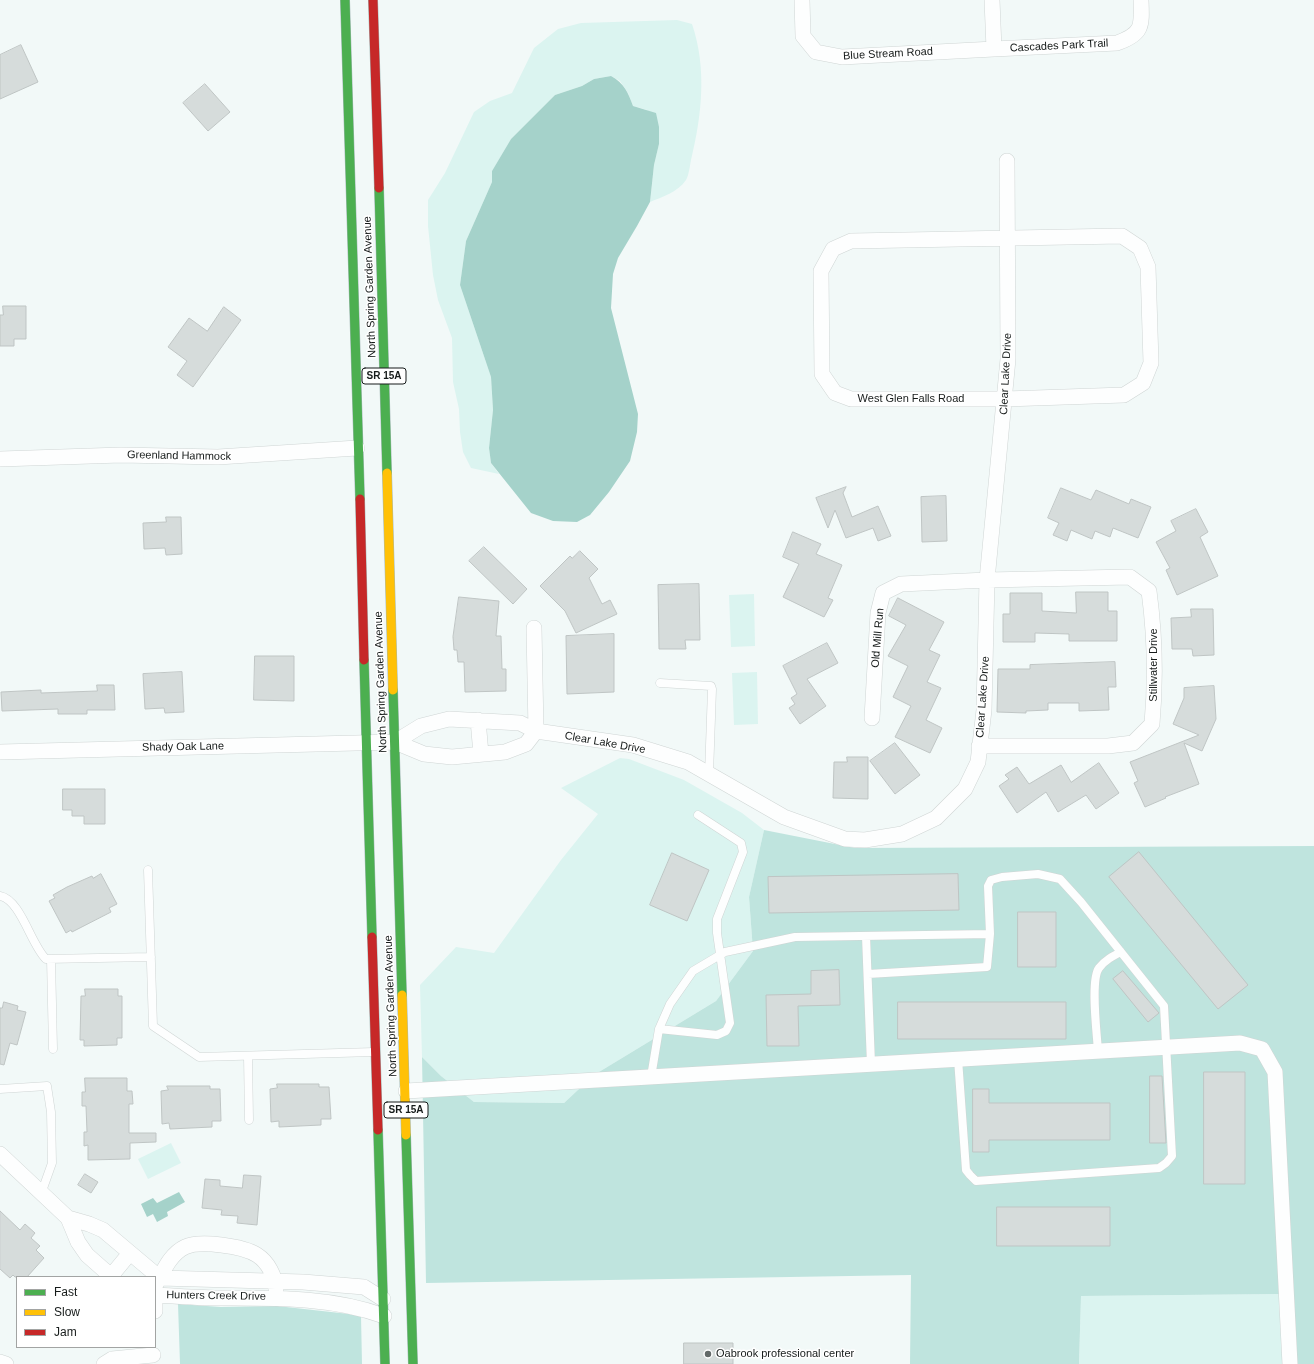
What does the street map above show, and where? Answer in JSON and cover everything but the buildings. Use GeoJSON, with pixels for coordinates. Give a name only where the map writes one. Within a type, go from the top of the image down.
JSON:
{"type":"FeatureCollection","features":[{"type":"Feature","properties":{"kind":"highway","name":"North Spring Garden Avenue"},"geometry":{"type":"LineString","coordinates":[[345,0],[375,1052],[382,1254],[388,1301],[384,1316],[385,1364]]}},
{"type":"Feature","properties":{"kind":"highway","name":"North Spring Garden Avenue"},"geometry":{"type":"LineString","coordinates":[[373,0],[414,1364]]}},
{"type":"Feature","properties":{"kind":"highway"},"geometry":{"type":"LineString","coordinates":[[382,1254],[391,1275]]}},
{"type":"Feature","properties":{"kind":"highway"},"geometry":{"type":"LineString","coordinates":[[401,1292],[412,1300]]}},
{"type":"Feature","properties":{"kind":"highway"},"geometry":{"type":"LineString","coordinates":[[401,1317],[413,1342]]}},
{"type":"Feature","properties":{"kind":"street","name":"Blue Stream Road"},"geometry":{"type":"LineString","coordinates":[[802,0],[803,36],[816,52],[842,57],[994,49]]}},
{"type":"Feature","properties":{"kind":"street","name":"Cascades Park Trail"},"geometry":{"type":"LineString","coordinates":[[992,0],[994,49],[1117,43],[1132,38],[1142,24],[1141,0]]}},
{"type":"Feature","properties":{"kind":"street","name":"Clear Lake Drive"},"geometry":{"type":"LineString","coordinates":[[395,742],[421,726],[450,719],[520,723],[536,732],[633,745],[688,762],[784,817],[845,839],[865,840],[902,834],[936,818],[965,789],[978,762],[984,710],[987,580],[1008,359],[1007,161]]}},
{"type":"Feature","properties":{"kind":"street","name":"West Glen Falls Road"},"geometry":{"type":"LineString","coordinates":[[1122,236],[1140,248],[1148,267],[1151,363],[1143,383],[1124,395],[1005,399],[851,400],[835,393],[822,374],[821,271],[833,249],[851,241],[1122,236]]}},
{"type":"Feature","properties":{"kind":"street","name":"Greenland Hammock"},"geometry":{"type":"LineString","coordinates":[[0,459],[121,455],[218,457],[357,448]]}},
{"type":"Feature","properties":{"kind":"street","name":"Stillwater Drive"},"geometry":{"type":"LineString","coordinates":[[979,746],[1108,746],[1133,743],[1152,724],[1156,683],[1154,628],[1149,591],[1130,577],[987,580]]}},
{"type":"Feature","properties":{"kind":"street","name":"Old Mill Run"},"geometry":{"type":"LineString","coordinates":[[872,718],[878,613],[883,592],[901,584],[987,580]]}},
{"type":"Feature","properties":{"kind":"street"},"geometry":{"type":"LineString","coordinates":[[534,628],[536,732]]}},
{"type":"Feature","properties":{"kind":"street"},"geometry":{"type":"LineString","coordinates":[[478,720],[481,754]]}},
{"type":"Feature","properties":{"kind":"street","name":"Clear Lake Drive"},"geometry":{"type":"LineString","coordinates":[[366,743],[395,742],[424,754],[452,757],[505,752],[526,744],[536,732]]}},
{"type":"Feature","properties":{"kind":"street","name":"Shady Oak Lane"},"geometry":{"type":"LineString","coordinates":[[0,752],[366,743]]}},
{"type":"Feature","properties":{"kind":"street"},"geometry":{"type":"LineString","coordinates":[[406,1091],[1240,1043],[1262,1049],[1275,1072],[1290,1364]]}},
{"type":"Feature","properties":{"kind":"street","name":"Hunters Creek Drive"},"geometry":{"type":"LineString","coordinates":[[0,1154],[68,1218],[78,1242],[87,1255],[111,1276],[130,1253]]}},
{"type":"Feature","properties":{"kind":"street","name":"Hunters Creek Drive"},"geometry":{"type":"LineString","coordinates":[[68,1218],[90,1224],[103,1230],[130,1253],[151,1276]]}},
{"type":"Feature","properties":{"kind":"street","name":"Hunters Creek Drive"},"geometry":{"type":"LineString","coordinates":[[157,1282],[173,1254],[185,1247],[200,1243],[220,1244],[256,1254],[266,1263],[276,1281],[277,1298]]}},
{"type":"Feature","properties":{"kind":"street","name":"Hunters Creek Drive"},"geometry":{"type":"LineString","coordinates":[[157,1282],[276,1281],[364,1287],[388,1301]]}},
{"type":"Feature","properties":{"kind":"street","name":"Hunters Creek Drive"},"geometry":{"type":"LineString","coordinates":[[156,1295],[221,1298],[277,1298],[360,1307],[384,1316]]}},
{"type":"Feature","properties":{"kind":"street"},"geometry":{"type":"LineString","coordinates":[[104,1364],[112,1359],[153,1355]]}},
{"type":"Feature","properties":{"kind":"street"},"geometry":{"type":"LineString","coordinates":[[0,1362],[6,1364]]}},
{"type":"Feature","properties":{"kind":"lane"},"geometry":{"type":"LineString","coordinates":[[660,683],[710,686],[712,697],[709,774]]}},
{"type":"Feature","properties":{"kind":"lane"},"geometry":{"type":"LineString","coordinates":[[659,1030],[717,1035],[726,1031],[730,1023],[717,933],[717,919],[744,852],[741,843],[698,815]]}},
{"type":"Feature","properties":{"kind":"lane"},"geometry":{"type":"LineString","coordinates":[[148,870],[153,1026],[198,1057],[375,1052]]}},
{"type":"Feature","properties":{"kind":"lane"},"geometry":{"type":"LineString","coordinates":[[868,974],[987,967],[990,934],[988,886],[991,880],[1002,877],[1038,874],[1060,879],[1164,1006],[1168,1047],[1172,1156],[1159,1168],[976,1181],[966,1170],[958,1059]]}},
{"type":"Feature","properties":{"kind":"lane"},"geometry":{"type":"LineString","coordinates":[[0,896],[5,897],[14,906],[39,953],[46,959],[151,956]]}},
{"type":"Feature","properties":{"kind":"lane"},"geometry":{"type":"LineString","coordinates":[[651,1077],[659,1030],[670,1004],[693,971],[725,952],[795,937],[990,934]]}},
{"type":"Feature","properties":{"kind":"lane"},"geometry":{"type":"LineString","coordinates":[[866,936],[872,1064]]}},
{"type":"Feature","properties":{"kind":"lane"},"geometry":{"type":"LineString","coordinates":[[1098,1051],[1094,980],[1098,969],[1105,961],[1121,952]]}},
{"type":"Feature","properties":{"kind":"lane"},"geometry":{"type":"LineString","coordinates":[[51,959],[53,1049]]}},
{"type":"Feature","properties":{"kind":"lane"},"geometry":{"type":"LineString","coordinates":[[248,1056],[249,1120]]}},
{"type":"Feature","properties":{"kind":"lane"},"geometry":{"type":"LineString","coordinates":[[0,1088],[47,1086],[51,1112],[52,1163],[41,1194]]}},
{"type":"Feature","properties":{"kind":"shaded area"},"geometry":{"type":"Polygon","coordinates":[[[677,20],[692,24],[700,57],[701,75],[700,109],[695,143],[689,173],[686,180],[679,188],[670,194],[650,202],[654,165],[659,144],[647,110],[633,106],[628,93],[620,81],[611,76],[594,79],[582,86],[555,95],[511,139],[492,171],[492,182],[466,241],[460,285],[491,377],[493,410],[489,448],[491,463],[499,474],[471,468],[463,452],[460,432],[459,409],[453,382],[452,338],[438,300],[433,275],[428,226],[428,200],[445,173],[474,112],[490,101],[512,93],[534,48],[558,29],[581,23],[677,20]]]}},
{"type":"Feature","properties":{"kind":"shaded area"},"geometry":{"type":"Polygon","coordinates":[[[611,76],[625,88],[633,106],[656,113],[659,127],[659,144],[654,165],[650,202],[618,258],[613,274],[611,308],[638,414],[637,432],[630,461],[609,492],[590,515],[577,522],[553,521],[531,513],[491,463],[489,448],[493,410],[491,377],[460,285],[466,241],[492,182],[492,171],[511,139],[555,95],[582,86],[594,79],[611,76]]]}},
{"type":"Feature","properties":{"kind":"shaded area"},"geometry":{"type":"Polygon","coordinates":[[[754,594],[755,646],[731,647],[729,595],[754,594]]]}},
{"type":"Feature","properties":{"kind":"shaded area"},"geometry":{"type":"Polygon","coordinates":[[[757,672],[758,724],[734,725],[732,673],[757,672]]]}},
{"type":"Feature","properties":{"kind":"shaded area"},"geometry":{"type":"Polygon","coordinates":[[[620,758],[629,759],[684,780],[742,813],[764,830],[749,897],[753,951],[716,1001],[594,1075],[564,1103],[474,1102],[441,1076],[422,1057],[420,985],[456,947],[494,953],[561,860],[598,814],[561,788],[620,758]]]}},
{"type":"Feature","properties":{"kind":"shaded area"},"geometry":{"type":"Polygon","coordinates":[[[764,830],[855,848],[1314,846],[1314,1364],[1282,1364],[1280,1294],[1081,1296],[1079,1364],[910,1364],[911,1275],[426,1283],[422,1057],[441,1076],[474,1102],[564,1103],[594,1075],[716,1001],[753,951],[749,897],[764,830]]]}},
{"type":"Feature","properties":{"kind":"shaded area"},"geometry":{"type":"Polygon","coordinates":[[[171,1143],[181,1163],[148,1179],[138,1159],[171,1143]]]}},
{"type":"Feature","properties":{"kind":"shaded area"},"geometry":{"type":"Polygon","coordinates":[[[179,1192],[185,1202],[167,1212],[168,1216],[157,1222],[153,1214],[147,1217],[141,1204],[153,1198],[157,1203],[179,1192]]]}},
{"type":"Feature","properties":{"kind":"shaded area"},"geometry":{"type":"Polygon","coordinates":[[[1280,1294],[1282,1364],[1079,1364],[1081,1296],[1280,1294]]]}},
{"type":"Feature","properties":{"kind":"shaded area"},"geometry":{"type":"Polygon","coordinates":[[[178,1304],[221,1307],[277,1306],[358,1315],[361,1316],[362,1364],[180,1364],[178,1304]]]}},
{"type":"Feature","properties":{"kind":"traffic: fast"},"geometry":{"type":"LineString","coordinates":[[345,0],[360,499]]}},
{"type":"Feature","properties":{"kind":"traffic: fast"},"geometry":{"type":"LineString","coordinates":[[379,188],[387,473]]}},
{"type":"Feature","properties":{"kind":"traffic: fast"},"geometry":{"type":"LineString","coordinates":[[364,660],[372,937]]}},
{"type":"Feature","properties":{"kind":"traffic: fast"},"geometry":{"type":"LineString","coordinates":[[393,690],[402,995]]}},
{"type":"Feature","properties":{"kind":"traffic: fast"},"geometry":{"type":"LineString","coordinates":[[378,1130],[385,1364]]}},
{"type":"Feature","properties":{"kind":"traffic: fast"},"geometry":{"type":"LineString","coordinates":[[406,1135],[413,1364]]}},
{"type":"Feature","properties":{"kind":"traffic: slow"},"geometry":{"type":"LineString","coordinates":[[387,473],[393,690]]}},
{"type":"Feature","properties":{"kind":"traffic: slow"},"geometry":{"type":"LineString","coordinates":[[402,995],[406,1135]]}},
{"type":"Feature","properties":{"kind":"traffic: jam"},"geometry":{"type":"LineString","coordinates":[[373,0],[379,188]]}},
{"type":"Feature","properties":{"kind":"traffic: jam"},"geometry":{"type":"LineString","coordinates":[[360,499],[364,660]]}},
{"type":"Feature","properties":{"kind":"traffic: jam"},"geometry":{"type":"LineString","coordinates":[[372,937],[378,1130]]}},
{"type":"Feature","properties":{"kind":"place","name":"Oabrook professional center"},"geometry":{"type":"Point","coordinates":[708,1354]}}]}
